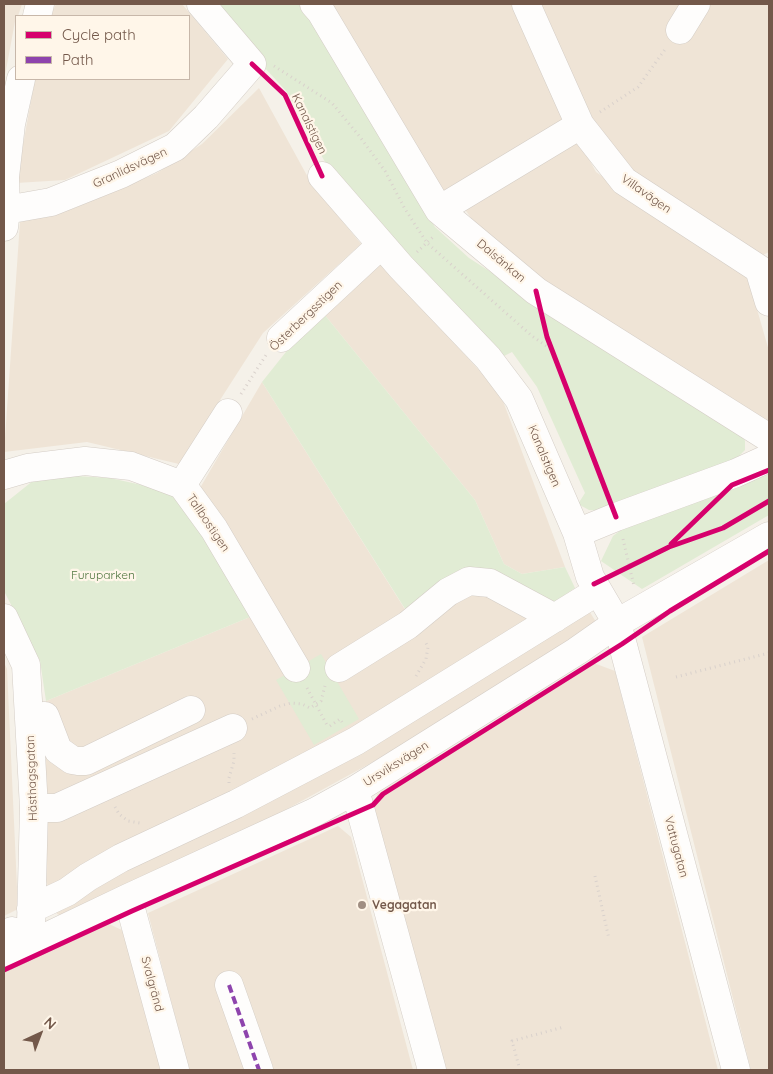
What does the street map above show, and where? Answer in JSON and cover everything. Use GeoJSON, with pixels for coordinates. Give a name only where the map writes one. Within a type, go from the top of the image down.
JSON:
{"type":"FeatureCollection","features":[{"type":"Feature","properties":{"kind":"street","name":"Granlidsvägen"},"geometry":{"type":"LineString","coordinates":[[5,219],[121,174],[175,147],[206,117],[252,64],[201,4]]}},
{"type":"Feature","properties":{"kind":"street","name":"Dalsänkan"},"geometry":{"type":"LineString","coordinates":[[314,4],[321,12],[445,215],[536,291],[769,438]]}},
{"type":"Feature","properties":{"kind":"street","name":"Villavägen"},"geometry":{"type":"LineString","coordinates":[[526,4],[624,182],[764,266],[769,302]]}},
{"type":"Feature","properties":{"kind":"street"},"geometry":{"type":"LineString","coordinates":[[680,30],[696,4]]}},
{"type":"Feature","properties":{"kind":"street"},"geometry":{"type":"LineString","coordinates":[[5,219],[5,177],[10,124],[22,80]]}},
{"type":"Feature","properties":{"kind":"street"},"geometry":{"type":"LineString","coordinates":[[445,215],[589,119]]}},
{"type":"Feature","properties":{"kind":"street","name":"Kanalstigen"},"geometry":{"type":"LineString","coordinates":[[322,176],[400,267],[488,358],[520,399],[577,533],[590,577],[617,623]]}},
{"type":"Feature","properties":{"kind":"street","name":"Österbergsstigen"},"geometry":{"type":"LineString","coordinates":[[281,338],[381,245]]}},
{"type":"Feature","properties":{"kind":"street"},"geometry":{"type":"LineString","coordinates":[[182,485],[235,404]]}},
{"type":"Feature","properties":{"kind":"street"},"geometry":{"type":"LineString","coordinates":[[577,533],[736,473],[769,458]]}},
{"type":"Feature","properties":{"kind":"street","name":"Tallbostigen"},"geometry":{"type":"LineString","coordinates":[[4,476],[28,468],[84,461],[131,466],[182,485],[214,529],[296,668]]}},
{"type":"Feature","properties":{"kind":"street","name":"Ursviksvägen"},"geometry":{"type":"LineString","coordinates":[[4,957],[315,812],[354,790],[577,651],[617,623],[769,536]]}},
{"type":"Feature","properties":{"kind":"street"},"geometry":{"type":"LineString","coordinates":[[339,668],[413,621],[448,592],[469,581],[490,583],[555,618]]}},
{"type":"Feature","properties":{"kind":"street"},"geometry":{"type":"LineString","coordinates":[[32,909],[67,892],[88,877],[121,858],[236,804],[356,741],[555,618],[596,588]]}},
{"type":"Feature","properties":{"kind":"street","name":"Hästhagsgatan"},"geometry":{"type":"LineString","coordinates":[[4,618],[26,665],[34,808],[30,944]]}},
{"type":"Feature","properties":{"kind":"street","name":"Vattugatan"},"geometry":{"type":"LineString","coordinates":[[617,623],[736,1070]]}},
{"type":"Feature","properties":{"kind":"street"},"geometry":{"type":"LineString","coordinates":[[29,718],[45,716],[58,750],[78,762],[86,761],[191,710]]}},
{"type":"Feature","properties":{"kind":"street"},"geometry":{"type":"LineString","coordinates":[[34,808],[57,808],[231,729]]}},
{"type":"Feature","properties":{"kind":"street"},"geometry":{"type":"LineString","coordinates":[[354,790],[432,1070]]}},
{"type":"Feature","properties":{"kind":"street","name":"Svalgränd"},"geometry":{"type":"LineString","coordinates":[[128,898],[175,1070]]}},
{"type":"Feature","properties":{"kind":"street"},"geometry":{"type":"LineString","coordinates":[[4,934],[12,931],[30,944]]}},
{"type":"Feature","properties":{"kind":"street"},"geometry":{"type":"LineString","coordinates":[[229,985],[259,1070]]}},
{"type":"Feature","properties":{"kind":"path"},"geometry":{"type":"LineString","coordinates":[[589,119],[638,87],[680,30]]}},
{"type":"Feature","properties":{"kind":"path"},"geometry":{"type":"LineString","coordinates":[[400,267],[445,215]]}},
{"type":"Feature","properties":{"kind":"path"},"geometry":{"type":"LineString","coordinates":[[547,337],[556,359]]}},
{"type":"Feature","properties":{"kind":"path"},"geometry":{"type":"LineString","coordinates":[[616,517],[635,589],[644,609]]}},
{"type":"Feature","properties":{"kind":"path"},"geometry":{"type":"LineString","coordinates":[[596,588],[638,562]]}},
{"type":"Feature","properties":{"kind":"path"},"geometry":{"type":"LineString","coordinates":[[413,621],[428,647],[426,659],[415,678],[414,686],[423,700]]}},
{"type":"Feature","properties":{"kind":"path"},"geometry":{"type":"LineString","coordinates":[[676,677],[769,652]]}},
{"type":"Feature","properties":{"kind":"path"},"geometry":{"type":"LineString","coordinates":[[236,804],[230,792],[229,778],[234,761],[231,729],[280,706],[291,703],[302,704],[310,708],[316,705],[322,701],[327,681],[339,668]]}},
{"type":"Feature","properties":{"kind":"path"},"geometry":{"type":"LineString","coordinates":[[310,694],[328,727]]}},
{"type":"Feature","properties":{"kind":"path"},"geometry":{"type":"LineString","coordinates":[[105,786],[119,814],[128,822],[143,824],[157,829],[162,839]]}},
{"type":"Feature","properties":{"kind":"path"},"geometry":{"type":"LineString","coordinates":[[595,876],[609,939]]}},
{"type":"Feature","properties":{"kind":"path"},"geometry":{"type":"LineString","coordinates":[[520,1070],[512,1041],[564,1027]]}},
{"type":"Feature","properties":{"kind":"shaded area"},"geometry":{"type":"Polygon","coordinates":[[[4,4],[22,4],[18,15],[15,15],[4,81],[4,4]]]}},
{"type":"Feature","properties":{"kind":"shaded area"},"geometry":{"type":"Polygon","coordinates":[[[56,4],[182,4],[228,59],[169,131],[65,180],[16,183],[35,80],[190,80],[190,15],[50,15],[56,4]]]}},
{"type":"Feature","properties":{"kind":"shaded area"},"geometry":{"type":"Polygon","coordinates":[[[329,4],[513,4],[565,119],[440,196],[329,4]]]}},
{"type":"Feature","properties":{"kind":"shaded area"},"geometry":{"type":"Polygon","coordinates":[[[539,4],[769,4],[769,252],[759,257],[616,159],[595,132],[539,4]]]}},
{"type":"Feature","properties":{"kind":"shaded area"},"geometry":{"type":"Polygon","coordinates":[[[259,88],[310,181],[361,244],[263,333],[179,464],[87,442],[4,452],[20,222],[72,209],[157,173],[202,144],[259,88]]]}},
{"type":"Feature","properties":{"kind":"shaded area"},"geometry":{"type":"Polygon","coordinates":[[[578,139],[596,172],[748,278],[769,351],[769,421],[759,423],[490,245],[464,208],[578,139]]]}},
{"type":"Feature","properties":{"kind":"shaded area"},"geometry":{"type":"Polygon","coordinates":[[[381,263],[500,393],[565,567],[522,574],[504,564],[475,500],[324,314],[381,263]]]}},
{"type":"Feature","properties":{"kind":"shaded area"},"geometry":{"type":"Polygon","coordinates":[[[262,382],[406,611],[449,579],[544,609],[575,588],[596,622],[543,661],[413,740],[203,855],[60,916],[55,912],[46,880],[46,701],[271,607],[200,488],[262,382]]]}},
{"type":"Feature","properties":{"kind":"shaded area"},"geometry":{"type":"Polygon","coordinates":[[[769,560],[769,1070],[751,1070],[642,637],[769,560]]]}},
{"type":"Feature","properties":{"kind":"shaded area"},"geometry":{"type":"Polygon","coordinates":[[[4,662],[7,669],[18,909],[4,916],[4,662]]]}},
{"type":"Feature","properties":{"kind":"shaded area"},"geometry":{"type":"Polygon","coordinates":[[[591,662],[615,671],[718,1070],[446,1070],[374,811],[377,794],[591,662]]]}},
{"type":"Feature","properties":{"kind":"shaded area"},"geometry":{"type":"Polygon","coordinates":[[[338,826],[351,837],[413,1070],[189,1070],[148,913],[338,826]]]}},
{"type":"Feature","properties":{"kind":"shaded area"},"geometry":{"type":"Polygon","coordinates":[[[109,924],[124,931],[162,1070],[4,1070],[4,972],[109,924]]]}},
{"type":"Feature","properties":{"kind":"green space"},"geometry":{"type":"Polygon","coordinates":[[[215,4],[303,4],[435,227],[469,258],[741,432],[745,441],[745,450],[737,458],[602,511],[589,510],[578,504],[585,493],[537,387],[512,352],[500,358],[331,173],[287,92],[265,68],[215,4]]]}},
{"type":"Feature","properties":{"kind":"green space"},"geometry":{"type":"Polygon","coordinates":[[[324,314],[475,500],[504,564],[522,574],[565,567],[575,588],[544,609],[474,570],[407,612],[262,382],[309,323],[324,314]]]}},
{"type":"Feature","properties":{"kind":"green space"},"geometry":{"type":"Polygon","coordinates":[[[769,467],[769,515],[642,589],[601,561],[613,536],[641,515],[769,467]]]}},
{"type":"Feature","properties":{"kind":"green space","name":"Furuparken"},"geometry":{"type":"Polygon","coordinates":[[[76,476],[110,478],[178,493],[250,617],[46,701],[40,661],[4,591],[4,504],[34,480],[76,476]]]}},
{"type":"Feature","properties":{"kind":"green space"},"geometry":{"type":"Polygon","coordinates":[[[321,654],[359,719],[314,745],[276,680],[321,654]]]}},
{"type":"Feature","properties":{"kind":"marked path"},"geometry":{"type":"LineString","coordinates":[[229,985],[259,1070]]}},
{"type":"Feature","properties":{"kind":"cycle path"},"geometry":{"type":"LineString","coordinates":[[252,64],[285,95],[322,176]]}},
{"type":"Feature","properties":{"kind":"cycle path"},"geometry":{"type":"LineString","coordinates":[[536,291],[547,337],[616,517]]}},
{"type":"Feature","properties":{"kind":"cycle path"},"geometry":{"type":"LineString","coordinates":[[671,544],[732,485],[769,470]]}},
{"type":"Feature","properties":{"kind":"cycle path"},"geometry":{"type":"LineString","coordinates":[[594,584],[669,547],[723,528],[769,501]]}},
{"type":"Feature","properties":{"kind":"cycle path"},"geometry":{"type":"LineString","coordinates":[[4,970],[132,911],[373,805],[383,794],[622,644],[670,611],[769,551]]}},
{"type":"Feature","properties":{"kind":"place","name":"Vegagatan"},"geometry":{"type":"Point","coordinates":[362,905]}}]}
